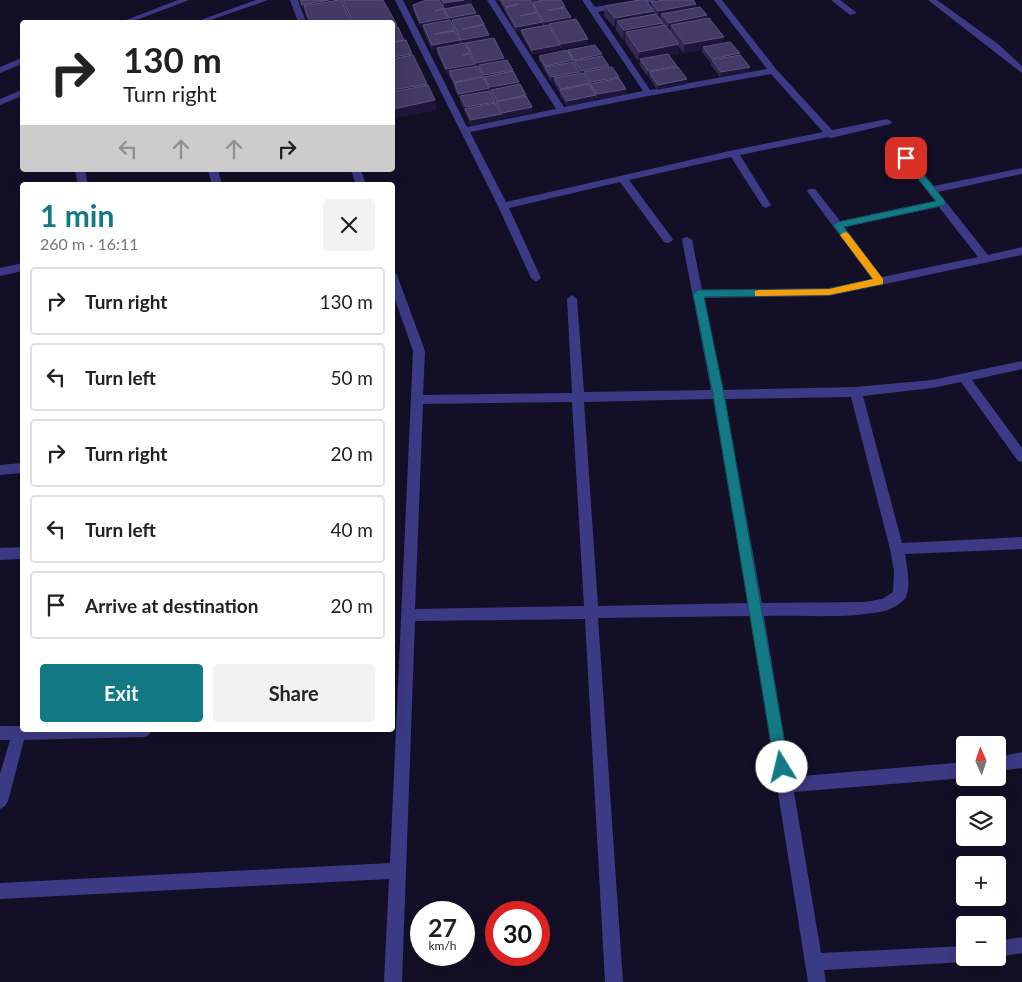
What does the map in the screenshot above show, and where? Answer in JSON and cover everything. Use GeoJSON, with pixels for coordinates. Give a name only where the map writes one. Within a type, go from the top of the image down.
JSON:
{"type":"FeatureCollection","features":[{"type":"Feature","properties":{"kind":"street"},"geometry":{"type":"LineString","coordinates":[[130,20],[185,0]]}},
{"type":"Feature","properties":{"kind":"street"},"geometry":{"type":"LineString","coordinates":[[206,20],[264,0]]}},
{"type":"Feature","properties":{"kind":"street"},"geometry":{"type":"LineString","coordinates":[[294,0],[301,20]]}},
{"type":"Feature","properties":{"kind":"street"},"geometry":{"type":"LineString","coordinates":[[411,0],[400,2],[503,206],[536,278]]}},
{"type":"Feature","properties":{"kind":"street"},"geometry":{"type":"LineString","coordinates":[[491,0],[562,110]]}},
{"type":"Feature","properties":{"kind":"street"},"geometry":{"type":"LineString","coordinates":[[586,0],[648,93]]}},
{"type":"Feature","properties":{"kind":"street"},"geometry":{"type":"LineString","coordinates":[[593,10],[652,0]]}},
{"type":"Feature","properties":{"kind":"street"},"geometry":{"type":"LineString","coordinates":[[718,0],[773,70],[831,135]]}},
{"type":"Feature","properties":{"kind":"street"},"geometry":{"type":"LineString","coordinates":[[835,0],[853,13]]}},
{"type":"Feature","properties":{"kind":"street"},"geometry":{"type":"LineString","coordinates":[[932,0],[995,46],[1022,70]]}},
{"type":"Feature","properties":{"kind":"street"},"geometry":{"type":"LineString","coordinates":[[0,70],[20,63]]}},
{"type":"Feature","properties":{"kind":"street"},"geometry":{"type":"LineString","coordinates":[[464,130],[773,70]]}},
{"type":"Feature","properties":{"kind":"street"},"geometry":{"type":"LineString","coordinates":[[0,102],[20,94]]}},
{"type":"Feature","properties":{"kind":"street"},"geometry":{"type":"LineString","coordinates":[[503,206],[734,153],[831,135],[887,122]]}},
{"type":"Feature","properties":{"kind":"street"},"geometry":{"type":"LineString","coordinates":[[734,153],[766,205]]}},
{"type":"Feature","properties":{"kind":"street"},"geometry":{"type":"LineString","coordinates":[[906,158],[986,259]]}},
{"type":"Feature","properties":{"kind":"street"},"geometry":{"type":"LineString","coordinates":[[931,190],[1022,171]]}},
{"type":"Feature","properties":{"kind":"street"},"geometry":{"type":"LineString","coordinates":[[622,178],[668,240]]}},
{"type":"Feature","properties":{"kind":"street"},"geometry":{"type":"LineString","coordinates":[[812,191],[879,281]]}},
{"type":"Feature","properties":{"kind":"street"},"geometry":{"type":"LineString","coordinates":[[838,225],[942,203]]}},
{"type":"Feature","properties":{"kind":"street"},"geometry":{"type":"LineString","coordinates":[[688,240],[718,394],[756,610],[816,982]]}},
{"type":"Feature","properties":{"kind":"street"},"geometry":{"type":"LineString","coordinates":[[698,294],[829,292],[1022,252]]}},
{"type":"Feature","properties":{"kind":"street"},"geometry":{"type":"LineString","coordinates":[[0,272],[20,267]]}},
{"type":"Feature","properties":{"kind":"street"},"geometry":{"type":"LineString","coordinates":[[393,982],[397,871],[398,723],[408,615],[419,351],[395,283]]}},
{"type":"Feature","properties":{"kind":"street"},"geometry":{"type":"LineString","coordinates":[[572,299],[576,396],[614,982]]}},
{"type":"Feature","properties":{"kind":"street"},"geometry":{"type":"LineString","coordinates":[[417,400],[856,392],[932,384],[1022,365]]}},
{"type":"Feature","properties":{"kind":"street"},"geometry":{"type":"LineString","coordinates":[[964,377],[1022,457]]}},
{"type":"Feature","properties":{"kind":"street"},"geometry":{"type":"LineString","coordinates":[[408,615],[864,608],[885,605],[900,595],[901,571],[856,392]]}},
{"type":"Feature","properties":{"kind":"street"},"geometry":{"type":"LineString","coordinates":[[0,470],[20,468]]}},
{"type":"Feature","properties":{"kind":"street"},"geometry":{"type":"LineString","coordinates":[[897,549],[1022,543]]}},
{"type":"Feature","properties":{"kind":"street"},"geometry":{"type":"LineString","coordinates":[[0,554],[20,553]]}},
{"type":"Feature","properties":{"kind":"street"},"geometry":{"type":"LineString","coordinates":[[0,733],[61,732]]}},
{"type":"Feature","properties":{"kind":"street"},"geometry":{"type":"LineString","coordinates":[[0,801],[19,733]]}},
{"type":"Feature","properties":{"kind":"street"},"geometry":{"type":"LineString","coordinates":[[1006,763],[1022,760]]}},
{"type":"Feature","properties":{"kind":"street"},"geometry":{"type":"LineString","coordinates":[[785,785],[956,771]]}},
{"type":"Feature","properties":{"kind":"street"},"geometry":{"type":"LineString","coordinates":[[0,891],[397,871]]}},
{"type":"Feature","properties":{"kind":"street"},"geometry":{"type":"LineString","coordinates":[[1006,948],[1022,945]]}},
{"type":"Feature","properties":{"kind":"street"},"geometry":{"type":"LineString","coordinates":[[813,962],[956,954]]}},
{"type":"Feature","properties":{"kind":"building"},"geometry":{"type":"Polygon","coordinates":[[[301,0],[329,0],[302,5],[301,0]]]}},
{"type":"Feature","properties":{"kind":"building"},"geometry":{"type":"Polygon","coordinates":[[[341,0],[350,20],[309,20],[304,6],[341,0]]]}},
{"type":"Feature","properties":{"kind":"building"},"geometry":{"type":"Polygon","coordinates":[[[343,0],[383,0],[394,20],[352,20],[343,0]]]}},
{"type":"Feature","properties":{"kind":"building"},"geometry":{"type":"Polygon","coordinates":[[[426,0],[439,0],[444,8],[435,11],[443,9],[448,18],[420,23],[413,5],[426,0]]]}},
{"type":"Feature","properties":{"kind":"building"},"geometry":{"type":"Polygon","coordinates":[[[442,0],[464,0],[444,3],[442,0]]]}},
{"type":"Feature","properties":{"kind":"building"},"geometry":{"type":"Polygon","coordinates":[[[501,0],[530,0],[537,12],[520,16],[537,13],[543,22],[516,27],[505,8],[519,4],[505,7],[501,0]]]}},
{"type":"Feature","properties":{"kind":"building"},"geometry":{"type":"Polygon","coordinates":[[[543,0],[561,0],[565,7],[549,10],[565,8],[571,17],[544,22],[533,3],[543,0]]]}},
{"type":"Feature","properties":{"kind":"building"},"geometry":{"type":"Polygon","coordinates":[[[646,0],[654,11],[615,18],[605,6],[646,0]]]}},
{"type":"Feature","properties":{"kind":"building"},"geometry":{"type":"Polygon","coordinates":[[[693,0],[696,4],[658,11],[651,2],[693,0]]]}},
{"type":"Feature","properties":{"kind":"building"},"geometry":{"type":"Polygon","coordinates":[[[471,4],[476,13],[449,18],[444,9],[471,4]]]}},
{"type":"Feature","properties":{"kind":"building"},"geometry":{"type":"Polygon","coordinates":[[[700,7],[707,15],[669,23],[661,14],[700,7]]]}},
{"type":"Feature","properties":{"kind":"building"},"geometry":{"type":"Polygon","coordinates":[[[656,14],[663,23],[624,30],[617,21],[656,14]]]}},
{"type":"Feature","properties":{"kind":"building"},"geometry":{"type":"Polygon","coordinates":[[[479,15],[484,24],[463,29],[484,25],[489,35],[461,40],[452,20],[479,15]]]}},
{"type":"Feature","properties":{"kind":"building"},"geometry":{"type":"Polygon","coordinates":[[[709,18],[724,37],[685,44],[671,25],[709,18]]]}},
{"type":"Feature","properties":{"kind":"building"},"geometry":{"type":"Polygon","coordinates":[[[576,19],[588,39],[561,44],[549,24],[576,19]]]}},
{"type":"Feature","properties":{"kind":"building"},"geometry":{"type":"Polygon","coordinates":[[[450,20],[455,30],[435,34],[455,31],[460,40],[432,45],[423,25],[450,20]]]}},
{"type":"Feature","properties":{"kind":"building"},"geometry":{"type":"Polygon","coordinates":[[[548,25],[560,45],[532,50],[521,30],[548,25]]]}},
{"type":"Feature","properties":{"kind":"building"},"geometry":{"type":"Polygon","coordinates":[[[665,25],[679,44],[639,52],[626,32],[665,25]]]}},
{"type":"Feature","properties":{"kind":"building"},"geometry":{"type":"Polygon","coordinates":[[[395,27],[398,27],[404,40],[395,42],[395,27]]]}},
{"type":"Feature","properties":{"kind":"building"},"geometry":{"type":"Polygon","coordinates":[[[494,38],[504,58],[476,63],[466,43],[494,38]]]}},
{"type":"Feature","properties":{"kind":"building"},"geometry":{"type":"Polygon","coordinates":[[[406,40],[412,54],[395,57],[395,42],[406,40]]]}},
{"type":"Feature","properties":{"kind":"building"},"geometry":{"type":"Polygon","coordinates":[[[730,42],[740,53],[712,59],[703,47],[730,42]]]}},
{"type":"Feature","properties":{"kind":"building"},"geometry":{"type":"Polygon","coordinates":[[[465,43],[470,53],[463,55],[470,54],[475,64],[446,69],[437,48],[465,43]]]}},
{"type":"Feature","properties":{"kind":"building"},"geometry":{"type":"Polygon","coordinates":[[[595,45],[602,54],[574,60],[568,50],[595,45]]]}},
{"type":"Feature","properties":{"kind":"building"},"geometry":{"type":"Polygon","coordinates":[[[567,50],[573,60],[545,66],[539,56],[567,50]]]}},
{"type":"Feature","properties":{"kind":"building"},"geometry":{"type":"Polygon","coordinates":[[[668,54],[677,66],[648,71],[640,59],[668,54]]]}},
{"type":"Feature","properties":{"kind":"building"},"geometry":{"type":"Polygon","coordinates":[[[413,55],[427,84],[395,89],[395,58],[413,55]]]}},
{"type":"Feature","properties":{"kind":"building"},"geometry":{"type":"Polygon","coordinates":[[[740,55],[750,67],[721,72],[712,60],[740,55]]]}},
{"type":"Feature","properties":{"kind":"building"},"geometry":{"type":"Polygon","coordinates":[[[602,56],[609,66],[581,71],[574,61],[602,56]]]}},
{"type":"Feature","properties":{"kind":"building"},"geometry":{"type":"Polygon","coordinates":[[[507,60],[513,70],[484,75],[479,65],[507,60]]]}},
{"type":"Feature","properties":{"kind":"building"},"geometry":{"type":"Polygon","coordinates":[[[573,62],[579,72],[551,77],[545,67],[573,62]]]}},
{"type":"Feature","properties":{"kind":"building"},"geometry":{"type":"Polygon","coordinates":[[[478,66],[483,76],[454,82],[449,71],[478,66]]]}},
{"type":"Feature","properties":{"kind":"building"},"geometry":{"type":"Polygon","coordinates":[[[612,67],[619,77],[591,82],[584,72],[612,67]]]}},
{"type":"Feature","properties":{"kind":"building"},"geometry":{"type":"Polygon","coordinates":[[[678,67],[687,79],[658,85],[649,72],[678,67]]]}},
{"type":"Feature","properties":{"kind":"building"},"geometry":{"type":"Polygon","coordinates":[[[513,71],[519,82],[490,87],[484,77],[513,71]]]}},
{"type":"Feature","properties":{"kind":"building"},"geometry":{"type":"Polygon","coordinates":[[[583,73],[590,83],[561,89],[554,78],[583,73]]]}},
{"type":"Feature","properties":{"kind":"building"},"geometry":{"type":"Polygon","coordinates":[[[483,77],[489,88],[459,94],[454,83],[483,77]]]}},
{"type":"Feature","properties":{"kind":"building"},"geometry":{"type":"Polygon","coordinates":[[[619,78],[626,89],[597,94],[590,84],[619,78]]]}},
{"type":"Feature","properties":{"kind":"building"},"geometry":{"type":"Polygon","coordinates":[[[520,84],[526,95],[497,101],[491,90],[520,84]]]}},
{"type":"Feature","properties":{"kind":"building"},"geometry":{"type":"Polygon","coordinates":[[[589,84],[596,95],[567,101],[560,90],[589,84]]]}},
{"type":"Feature","properties":{"kind":"building"},"geometry":{"type":"Polygon","coordinates":[[[428,85],[435,100],[395,109],[395,91],[428,85]]]}},
{"type":"Feature","properties":{"kind":"building"},"geometry":{"type":"Polygon","coordinates":[[[490,91],[495,102],[466,107],[460,96],[490,91]]]}},
{"type":"Feature","properties":{"kind":"building"},"geometry":{"type":"Polygon","coordinates":[[[526,96],[532,107],[502,113],[496,102],[526,96]]]}},
{"type":"Feature","properties":{"kind":"building"},"geometry":{"type":"Polygon","coordinates":[[[495,103],[501,114],[471,120],[465,109],[495,103]]]}},
{"type":"Feature","properties":{"kind":"slow traffic"},"geometry":{"type":"LineString","coordinates":[[758,294],[829,292],[879,281],[845,235]]}},
{"type":"Feature","properties":{"kind":"route"},"geometry":{"type":"LineString","coordinates":[[782,767],[718,394],[698,294],[798,294],[829,292],[879,281],[838,225],[942,203],[906,158]]}}]}
